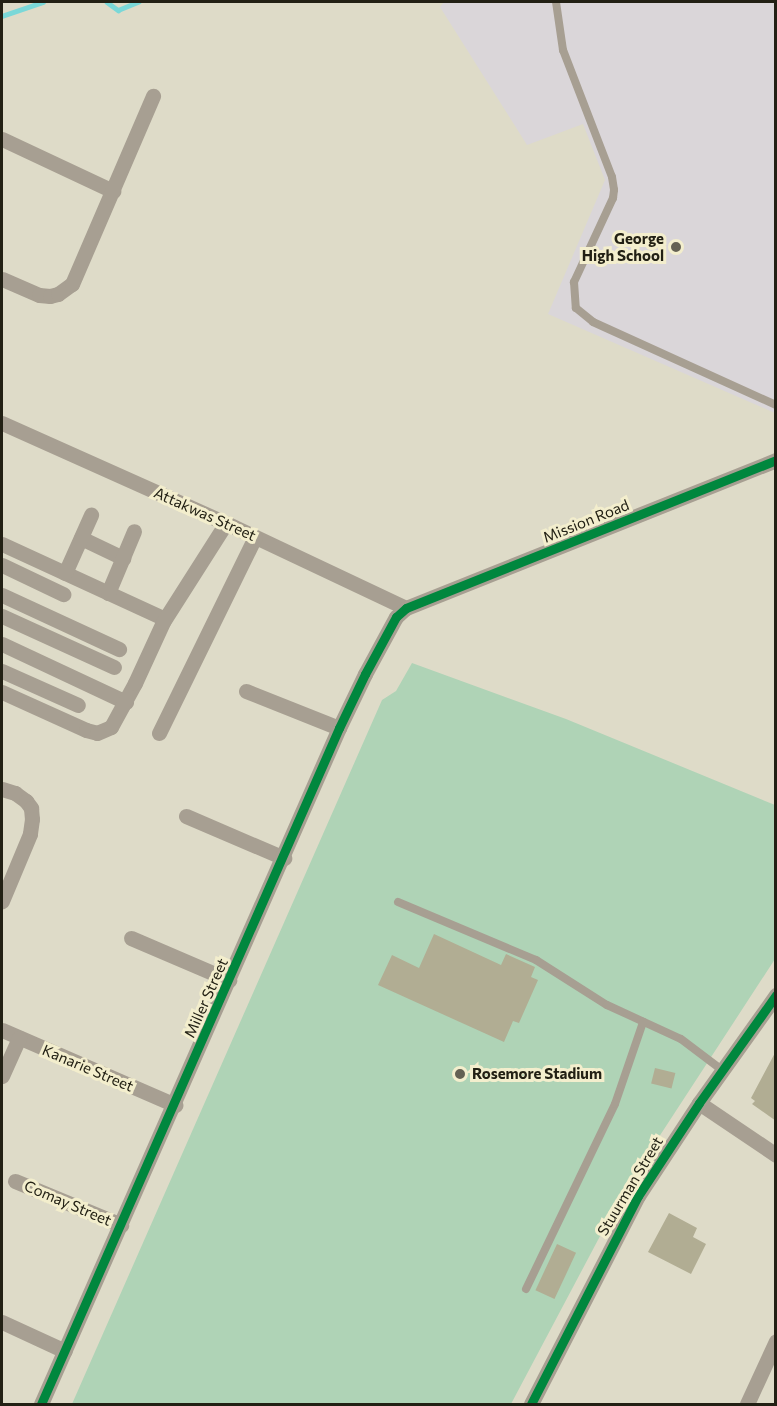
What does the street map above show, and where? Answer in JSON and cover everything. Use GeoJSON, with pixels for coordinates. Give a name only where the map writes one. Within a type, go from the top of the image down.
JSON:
{"type":"FeatureCollection","features":[{"type":"Feature","properties":{"kind":"street"},"geometry":{"type":"LineString","coordinates":[[2,279],[39,295],[50,296],[65,290],[72,284],[153,96]]}},
{"type":"Feature","properties":{"kind":"street"},"geometry":{"type":"LineString","coordinates":[[2,139],[113,191]]}},
{"type":"Feature","properties":{"kind":"street","name":"Attakwas Street"},"geometry":{"type":"LineString","coordinates":[[2,423],[226,523],[406,608]]}},
{"type":"Feature","properties":{"kind":"street","name":"Mission Road"},"geometry":{"type":"LineString","coordinates":[[406,608],[776,460]]}},
{"type":"Feature","properties":{"kind":"street"},"geometry":{"type":"LineString","coordinates":[[65,573],[91,515]]}},
{"type":"Feature","properties":{"kind":"street"},"geometry":{"type":"LineString","coordinates":[[24,654],[8,673],[4,693],[97,733],[111,727],[126,702],[165,619],[226,523]]}},
{"type":"Feature","properties":{"kind":"street"},"geometry":{"type":"LineString","coordinates":[[108,593],[134,531]]}},
{"type":"Feature","properties":{"kind":"street"},"geometry":{"type":"LineString","coordinates":[[159,733],[255,537]]}},
{"type":"Feature","properties":{"kind":"street"},"geometry":{"type":"LineString","coordinates":[[81,538],[123,558]]}},
{"type":"Feature","properties":{"kind":"street"},"geometry":{"type":"LineString","coordinates":[[63,594],[2,568],[6,546],[165,619]]}},
{"type":"Feature","properties":{"kind":"street"},"geometry":{"type":"LineString","coordinates":[[2,595],[119,649]]}},
{"type":"Feature","properties":{"kind":"street","name":"Miller Street"},"geometry":{"type":"LineString","coordinates":[[41,1404],[284,858],[339,728],[391,626],[406,608]]}},
{"type":"Feature","properties":{"kind":"street"},"geometry":{"type":"LineString","coordinates":[[2,616],[114,667]]}},
{"type":"Feature","properties":{"kind":"street"},"geometry":{"type":"LineString","coordinates":[[46,664],[64,624]]}},
{"type":"Feature","properties":{"kind":"street"},"geometry":{"type":"LineString","coordinates":[[2,644],[126,702]]}},
{"type":"Feature","properties":{"kind":"street"},"geometry":{"type":"LineString","coordinates":[[8,673],[78,705]]}},
{"type":"Feature","properties":{"kind":"street"},"geometry":{"type":"LineString","coordinates":[[246,691],[339,728]]}},
{"type":"Feature","properties":{"kind":"street"},"geometry":{"type":"LineString","coordinates":[[2,789],[26,801],[31,808],[32,819],[30,834],[2,901]]}},
{"type":"Feature","properties":{"kind":"street"},"geometry":{"type":"LineString","coordinates":[[186,816],[284,858]]}},
{"type":"Feature","properties":{"kind":"street"},"geometry":{"type":"LineString","coordinates":[[131,938],[230,980]]}},
{"type":"Feature","properties":{"kind":"street","name":"Stuurman Street"},"geometry":{"type":"LineString","coordinates":[[531,1404],[633,1205],[699,1103],[776,995]]}},
{"type":"Feature","properties":{"kind":"street","name":"Kanarie Street"},"geometry":{"type":"LineString","coordinates":[[2,1030],[175,1105]]}},
{"type":"Feature","properties":{"kind":"street"},"geometry":{"type":"LineString","coordinates":[[2,1076],[19,1038]]}},
{"type":"Feature","properties":{"kind":"street"},"geometry":{"type":"LineString","coordinates":[[699,1103],[776,1155]]}},
{"type":"Feature","properties":{"kind":"street","name":"Comay Street"},"geometry":{"type":"LineString","coordinates":[[15,1181],[120,1225]]}},
{"type":"Feature","properties":{"kind":"street"},"geometry":{"type":"LineString","coordinates":[[2,1322],[65,1351]]}},
{"type":"Feature","properties":{"kind":"street"},"geometry":{"type":"LineString","coordinates":[[747,1404],[774,1350]]}},
{"type":"Feature","properties":{"kind":"lane"},"geometry":{"type":"LineString","coordinates":[[558,3],[563,50],[615,190],[574,282],[576,308],[593,322],[776,405]]}},
{"type":"Feature","properties":{"kind":"lane"},"geometry":{"type":"LineString","coordinates":[[398,902],[536,960],[607,1005],[681,1039],[723,1070]]}},
{"type":"Feature","properties":{"kind":"lane"},"geometry":{"type":"LineString","coordinates":[[526,1289],[615,1104],[643,1022]]}},
{"type":"Feature","properties":{"kind":"shaded area","name":"George High School"},"geometry":{"type":"Polygon","coordinates":[[[444,2],[775,2],[775,413],[548,314],[605,180],[583,124],[527,145],[440,7],[444,2]]]}},
{"type":"Feature","properties":{"kind":"green space","name":"Rosemore Stadium"},"geometry":{"type":"Polygon","coordinates":[[[412,663],[566,719],[775,805],[775,959],[625,1189],[511,1404],[72,1404],[382,700],[396,691],[412,663]]]}},
{"type":"Feature","properties":{"kind":"building"},"geometry":{"type":"Polygon","coordinates":[[[434,934],[501,965],[506,954],[535,967],[531,977],[538,980],[519,1023],[513,1021],[504,1042],[378,985],[392,955],[419,968],[434,934]]]}},
{"type":"Feature","properties":{"kind":"building"},"geometry":{"type":"Polygon","coordinates":[[[776,1051],[776,1121],[752,1104],[755,1101],[751,1098],[776,1051]]]}},
{"type":"Feature","properties":{"kind":"building"},"geometry":{"type":"Polygon","coordinates":[[[655,1068],[675,1073],[672,1089],[651,1084],[655,1068]]]}},
{"type":"Feature","properties":{"kind":"building"},"geometry":{"type":"Polygon","coordinates":[[[669,1213],[697,1228],[693,1237],[706,1244],[691,1274],[648,1252],[669,1213]]]}},
{"type":"Feature","properties":{"kind":"building"},"geometry":{"type":"Polygon","coordinates":[[[557,1244],[576,1253],[554,1299],[535,1290],[557,1244]]]}},
{"type":"Feature","properties":{"kind":"waterway"},"geometry":{"type":"LineString","coordinates":[[2,16],[43,2]]}},
{"type":"Feature","properties":{"kind":"waterway"},"geometry":{"type":"LineString","coordinates":[[107,2],[118,10],[138,2]]}},
{"type":"Feature","properties":{"kind":"cycle path"},"geometry":{"type":"LineString","coordinates":[[41,1404],[339,728],[396,617],[406,608],[776,460]]}},
{"type":"Feature","properties":{"kind":"cycle path"},"geometry":{"type":"LineString","coordinates":[[531,1404],[638,1196],[699,1103],[776,995]]}},
{"type":"Feature","properties":{"kind":"place","name":"George High School"},"geometry":{"type":"Point","coordinates":[676,247]}},
{"type":"Feature","properties":{"kind":"place","name":"Rosemore Stadium"},"geometry":{"type":"Point","coordinates":[460,1074]}}]}
